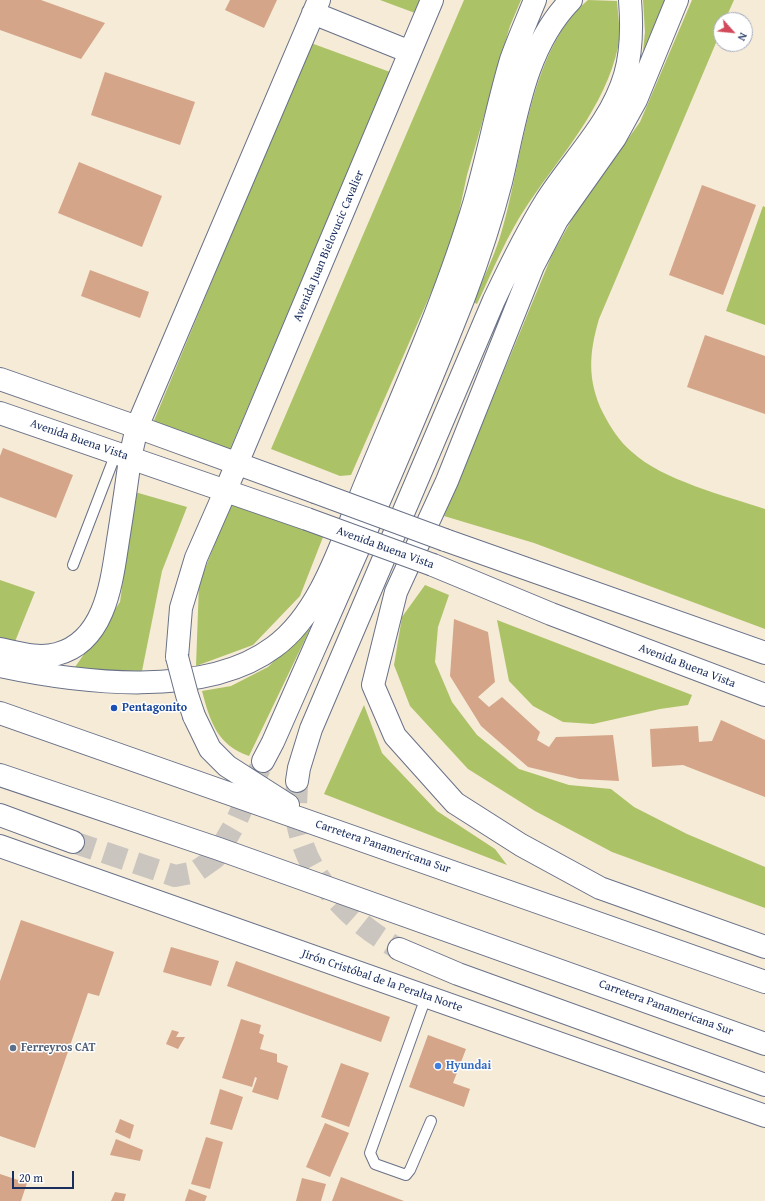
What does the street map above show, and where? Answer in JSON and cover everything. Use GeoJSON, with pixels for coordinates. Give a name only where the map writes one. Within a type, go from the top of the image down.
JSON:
{"type":"FeatureCollection","features":[{"type":"Feature","properties":{"kind":"main road","name":"Avenida Juan Bielovucic Cavalier"},"geometry":{"type":"LineString","coordinates":[[423,862],[299,813],[227,766],[210,749],[194,716],[186,695],[177,656],[181,608],[196,558],[432,0]]}},
{"type":"Feature","properties":{"kind":"main road"},"geometry":{"type":"LineString","coordinates":[[0,666],[32,673],[90,681],[145,682],[186,679],[227,670],[260,657],[274,648],[297,626],[314,599],[332,565],[419,354],[464,235],[512,58],[535,0]]}},
{"type":"Feature","properties":{"kind":"main road"},"geometry":{"type":"LineString","coordinates":[[263,761],[273,742],[387,484],[464,296],[482,247],[500,184],[523,88],[538,47],[556,15],[571,0]]}},
{"type":"Feature","properties":{"kind":"main road"},"geometry":{"type":"LineString","coordinates":[[297,781],[299,768],[311,729],[494,300],[519,249],[547,200],[610,110],[625,75],[632,30],[630,0]]}},
{"type":"Feature","properties":{"kind":"main road"},"geometry":{"type":"LineString","coordinates":[[677,0],[636,100],[615,138],[557,220],[533,266],[447,481],[396,592],[373,685],[395,736],[455,803],[521,846],[600,888],[765,947]]}},
{"type":"Feature","properties":{"kind":"main road"},"geometry":{"type":"LineString","coordinates":[[0,649],[35,656],[58,653],[78,643],[94,626],[108,597],[123,455],[137,427],[316,7],[410,52]]}},
{"type":"Feature","properties":{"kind":"main road"},"geometry":{"type":"LineString","coordinates":[[0,379],[137,427],[445,540],[765,653]]}},
{"type":"Feature","properties":{"kind":"main road","name":"Avenida Buena Vista"},"geometry":{"type":"LineString","coordinates":[[0,413],[225,492],[307,519],[433,565],[565,619],[765,695]]}},
{"type":"Feature","properties":{"kind":"main road","name":"Carretera Panamericana Sur"},"geometry":{"type":"LineString","coordinates":[[0,713],[765,982]]}},
{"type":"Feature","properties":{"kind":"main road","name":"Carretera Panamericana Sur"},"geometry":{"type":"LineString","coordinates":[[0,775],[219,849],[765,1044]]}},
{"type":"Feature","properties":{"kind":"main road"},"geometry":{"type":"LineString","coordinates":[[0,815],[73,842]]}},
{"type":"Feature","properties":{"kind":"main road","name":"Jirón Cristóbal de la Peralta Norte"},"geometry":{"type":"LineString","coordinates":[[0,846],[765,1116]]}},
{"type":"Feature","properties":{"kind":"main road"},"geometry":{"type":"LineString","coordinates":[[398,949],[466,976],[765,1085]]}},
{"type":"Feature","properties":{"kind":"lane"},"geometry":{"type":"LineString","coordinates":[[73,565],[123,455]]}},
{"type":"Feature","properties":{"kind":"lane"},"geometry":{"type":"LineString","coordinates":[[426,997],[370,1153],[372,1160],[375,1164],[406,1175],[410,1170],[431,1121]]}},
{"type":"Feature","properties":{"kind":"green space"},"geometry":{"type":"Polygon","coordinates":[[[380,0],[420,0],[415,13],[380,0]]]}},
{"type":"Feature","properties":{"kind":"green space"},"geometry":{"type":"Polygon","coordinates":[[[464,0],[521,0],[510,26],[467,175],[452,245],[351,475],[340,476],[271,449],[464,0]]]}},
{"type":"Feature","properties":{"kind":"green space"},"geometry":{"type":"Polygon","coordinates":[[[588,0],[617,1],[619,41],[612,69],[593,110],[513,228],[477,304],[473,302],[491,262],[508,208],[522,144],[539,78],[552,48],[568,22],[588,0]]]}},
{"type":"Feature","properties":{"kind":"green space"},"geometry":{"type":"Polygon","coordinates":[[[643,0],[667,0],[642,61],[645,32],[643,0]]]}},
{"type":"Feature","properties":{"kind":"green space"},"geometry":{"type":"Polygon","coordinates":[[[692,0],[734,0],[729,12],[713,12],[713,50],[599,319],[593,343],[591,366],[594,389],[603,413],[612,429],[627,448],[645,462],[677,479],[714,493],[765,509],[765,629],[534,543],[444,516],[552,255],[576,212],[640,122],[692,0]]]}},
{"type":"Feature","properties":{"kind":"green space"},"geometry":{"type":"Polygon","coordinates":[[[311,43],[390,72],[230,449],[153,423],[311,43]]]}},
{"type":"Feature","properties":{"kind":"green space"},"geometry":{"type":"Polygon","coordinates":[[[763,206],[765,207],[765,325],[726,311],[763,206]]]}},
{"type":"Feature","properties":{"kind":"green space"},"geometry":{"type":"Polygon","coordinates":[[[135,492],[187,507],[162,571],[142,671],[73,670],[120,602],[135,492]]]}},
{"type":"Feature","properties":{"kind":"green space"},"geometry":{"type":"Polygon","coordinates":[[[232,500],[325,532],[300,596],[253,645],[196,666],[199,584],[232,500]]]}},
{"type":"Feature","properties":{"kind":"green space"},"geometry":{"type":"Polygon","coordinates":[[[0,580],[35,592],[14,644],[0,641],[0,580]]]}},
{"type":"Feature","properties":{"kind":"green space"},"geometry":{"type":"Polygon","coordinates":[[[425,585],[449,595],[438,627],[435,662],[452,702],[477,735],[519,769],[569,785],[611,789],[634,807],[687,834],[765,867],[765,908],[612,852],[535,811],[468,769],[410,706],[394,665],[402,617],[425,585]]]}},
{"type":"Feature","properties":{"kind":"green space"},"geometry":{"type":"Polygon","coordinates":[[[497,620],[692,695],[688,705],[660,709],[593,724],[563,722],[533,706],[509,681],[497,620]]]}},
{"type":"Feature","properties":{"kind":"green space"},"geometry":{"type":"Polygon","coordinates":[[[310,629],[249,756],[238,751],[222,739],[216,731],[208,712],[202,691],[231,686],[268,667],[305,630],[310,629]]]}},
{"type":"Feature","properties":{"kind":"green space"},"geometry":{"type":"Polygon","coordinates":[[[364,705],[382,753],[437,811],[495,849],[507,865],[324,794],[364,705]]]}},
{"type":"Feature","properties":{"kind":"building"},"geometry":{"type":"Polygon","coordinates":[[[0,0],[41,0],[105,23],[81,59],[0,30],[0,0]]]}},
{"type":"Feature","properties":{"kind":"building"},"geometry":{"type":"Polygon","coordinates":[[[230,0],[277,0],[264,28],[225,10],[230,0]]]}},
{"type":"Feature","properties":{"kind":"building"},"geometry":{"type":"Polygon","coordinates":[[[105,72],[195,102],[180,145],[91,115],[105,72]]]}},
{"type":"Feature","properties":{"kind":"building"},"geometry":{"type":"Polygon","coordinates":[[[79,162],[162,196],[142,247],[58,213],[79,162]]]}},
{"type":"Feature","properties":{"kind":"building"},"geometry":{"type":"Polygon","coordinates":[[[702,185],[756,205],[723,295],[669,275],[702,185]]]}},
{"type":"Feature","properties":{"kind":"building"},"geometry":{"type":"Polygon","coordinates":[[[90,270],[149,292],[140,318],[81,296],[90,270]]]}},
{"type":"Feature","properties":{"kind":"building"},"geometry":{"type":"Polygon","coordinates":[[[705,335],[765,356],[765,414],[687,387],[705,335]]]}},
{"type":"Feature","properties":{"kind":"building"},"geometry":{"type":"Polygon","coordinates":[[[3,448],[73,475],[56,518],[0,497],[0,456],[3,448]]]}},
{"type":"Feature","properties":{"kind":"building"},"geometry":{"type":"Polygon","coordinates":[[[454,619],[488,632],[495,682],[478,697],[489,707],[502,697],[540,732],[537,740],[549,747],[556,737],[613,735],[619,781],[579,779],[528,767],[481,726],[450,676],[454,619]]]}},
{"type":"Feature","properties":{"kind":"building"},"geometry":{"type":"Polygon","coordinates":[[[721,720],[765,740],[765,797],[683,765],[652,767],[650,729],[698,726],[699,742],[712,741],[721,720]]]}},
{"type":"Feature","properties":{"kind":"building"},"geometry":{"type":"Polygon","coordinates":[[[21,920],[114,952],[99,996],[88,993],[35,1148],[0,1136],[0,981],[21,920]]]}},
{"type":"Feature","properties":{"kind":"building"},"geometry":{"type":"Polygon","coordinates":[[[171,947],[219,961],[211,986],[163,972],[171,947]]]}},
{"type":"Feature","properties":{"kind":"building"},"geometry":{"type":"Polygon","coordinates":[[[236,961],[390,1017],[381,1042],[227,986],[236,961]]]}},
{"type":"Feature","properties":{"kind":"building"},"geometry":{"type":"Polygon","coordinates":[[[241,1019],[261,1025],[259,1033],[264,1035],[260,1049],[277,1054],[277,1062],[288,1066],[278,1100],[252,1092],[257,1078],[255,1077],[252,1087],[222,1078],[241,1019]]]}},
{"type":"Feature","properties":{"kind":"building"},"geometry":{"type":"Polygon","coordinates":[[[172,1030],[179,1032],[176,1037],[185,1037],[178,1049],[166,1044],[172,1030]]]}},
{"type":"Feature","properties":{"kind":"building","name":"Hyundai"},"geometry":{"type":"Polygon","coordinates":[[[428,1035],[466,1049],[453,1083],[470,1089],[464,1107],[409,1087],[428,1035]]]}},
{"type":"Feature","properties":{"kind":"building"},"geometry":{"type":"Polygon","coordinates":[[[341,1063],[369,1073],[349,1127],[321,1117],[341,1063]]]}},
{"type":"Feature","properties":{"kind":"building"},"geometry":{"type":"Polygon","coordinates":[[[220,1089],[243,1097],[232,1130],[210,1124],[220,1089]]]}},
{"type":"Feature","properties":{"kind":"building"},"geometry":{"type":"Polygon","coordinates":[[[120,1119],[134,1125],[130,1139],[115,1132],[120,1119]]]}},
{"type":"Feature","properties":{"kind":"building"},"geometry":{"type":"Polygon","coordinates":[[[325,1123],[349,1133],[330,1177],[306,1167],[325,1123]]]}},
{"type":"Feature","properties":{"kind":"building"},"geometry":{"type":"Polygon","coordinates":[[[206,1137],[223,1142],[210,1189],[191,1184],[206,1137]]]}},
{"type":"Feature","properties":{"kind":"building"},"geometry":{"type":"Polygon","coordinates":[[[116,1139],[143,1150],[140,1161],[110,1155],[116,1139]]]}},
{"type":"Feature","properties":{"kind":"building"},"geometry":{"type":"Polygon","coordinates":[[[0,1174],[27,1183],[21,1201],[0,1201],[0,1174]]]}},
{"type":"Feature","properties":{"kind":"building"},"geometry":{"type":"Polygon","coordinates":[[[341,1177],[404,1201],[332,1201],[341,1177]]]}},
{"type":"Feature","properties":{"kind":"building"},"geometry":{"type":"Polygon","coordinates":[[[302,1178],[326,1184],[321,1201],[296,1201],[302,1178]]]}},
{"type":"Feature","properties":{"kind":"building"},"geometry":{"type":"Polygon","coordinates":[[[189,1189],[207,1196],[205,1201],[185,1201],[189,1189]]]}},
{"type":"Feature","properties":{"kind":"building"},"geometry":{"type":"Polygon","coordinates":[[[115,1192],[126,1194],[124,1201],[111,1201],[115,1192]]]}},
{"type":"Feature","properties":{"kind":"tunnel"},"geometry":{"type":"LineString","coordinates":[[73,842],[175,876],[195,872],[215,858],[236,822],[263,761]]}},
{"type":"Feature","properties":{"kind":"tunnel"},"geometry":{"type":"LineString","coordinates":[[297,781],[297,821],[302,841],[310,861],[320,879],[348,912],[364,926],[399,949]]}},
{"type":"Feature","properties":{"kind":"place","name":"Pentagonito"},"geometry":{"type":"Point","coordinates":[114,708]}},
{"type":"Feature","properties":{"kind":"place","name":"Ferreyros CAT"},"geometry":{"type":"Point","coordinates":[13,1048]}},
{"type":"Feature","properties":{"kind":"place","name":"Hyundai"},"geometry":{"type":"Point","coordinates":[438,1066]}}]}
